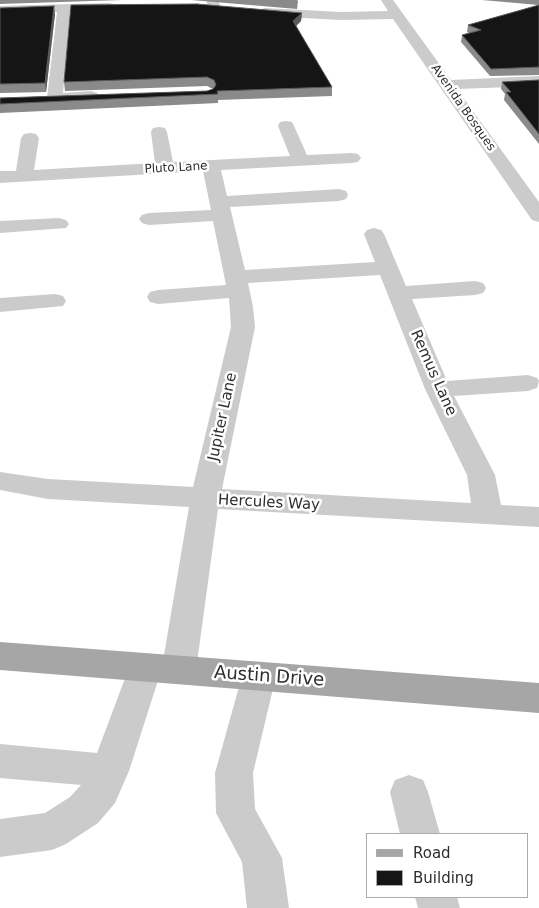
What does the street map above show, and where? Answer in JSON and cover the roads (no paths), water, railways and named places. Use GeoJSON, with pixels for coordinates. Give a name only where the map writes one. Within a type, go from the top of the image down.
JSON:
{"type":"FeatureCollection","features":[{"type":"Feature","properties":{"kind":"main road","name":"Austin Drive"},"geometry":{"type":"LineString","coordinates":[[0,656],[539,698]]}},
{"type":"Feature","properties":{"kind":"street","name":"Avenida Bosques"},"geometry":{"type":"LineString","coordinates":[[386,0],[536,208]]}},
{"type":"Feature","properties":{"kind":"street"},"geometry":{"type":"LineString","coordinates":[[197,6],[217,5]]}},
{"type":"Feature","properties":{"kind":"street"},"geometry":{"type":"LineString","coordinates":[[0,10],[118,6]]}},
{"type":"Feature","properties":{"kind":"street"},"geometry":{"type":"LineString","coordinates":[[55,98],[64,8]]}},
{"type":"Feature","properties":{"kind":"street"},"geometry":{"type":"LineString","coordinates":[[252,11],[299,15],[397,15]]}},
{"type":"Feature","properties":{"kind":"street"},"geometry":{"type":"LineString","coordinates":[[446,84],[539,81]]}},
{"type":"Feature","properties":{"kind":"street"},"geometry":{"type":"LineString","coordinates":[[37,98],[103,96]]}},
{"type":"Feature","properties":{"kind":"street"},"geometry":{"type":"LineString","coordinates":[[286,126],[301,161]]}},
{"type":"Feature","properties":{"kind":"street"},"geometry":{"type":"LineString","coordinates":[[159,132],[164,168]]}},
{"type":"Feature","properties":{"kind":"street"},"geometry":{"type":"LineString","coordinates":[[24,176],[30,138]]}},
{"type":"Feature","properties":{"kind":"street","name":"Pluto Lane"},"geometry":{"type":"LineString","coordinates":[[0,177],[352,158]]}},
{"type":"Feature","properties":{"kind":"street","name":"Jupiter Lane"},"geometry":{"type":"LineString","coordinates":[[0,838],[52,831],[84,810],[100,791],[162,669],[205,499],[243,327],[237,284],[211,166]]}},
{"type":"Feature","properties":{"kind":"street"},"geometry":{"type":"LineString","coordinates":[[149,220],[220,208],[339,195]]}},
{"type":"Feature","properties":{"kind":"street"},"geometry":{"type":"LineString","coordinates":[[0,227],[59,224]]}},
{"type":"Feature","properties":{"kind":"street","name":"Remus Lane"},"geometry":{"type":"LineString","coordinates":[[374,234],[438,389],[481,475],[488,514]]}},
{"type":"Feature","properties":{"kind":"street"},"geometry":{"type":"LineString","coordinates":[[158,297],[237,284],[388,268]]}},
{"type":"Feature","properties":{"kind":"street"},"geometry":{"type":"LineString","coordinates":[[398,293],[475,288]]}},
{"type":"Feature","properties":{"kind":"street"},"geometry":{"type":"LineString","coordinates":[[0,305],[55,301]]}},
{"type":"Feature","properties":{"kind":"street"},"geometry":{"type":"LineString","coordinates":[[438,389],[528,383]]}},
{"type":"Feature","properties":{"kind":"street","name":"Hercules Way"},"geometry":{"type":"LineString","coordinates":[[0,481],[48,489],[539,517]]}},
{"type":"Feature","properties":{"kind":"street"},"geometry":{"type":"LineString","coordinates":[[259,676],[234,773],[236,813],[262,858],[268,908]]}},
{"type":"Feature","properties":{"kind":"street"},"geometry":{"type":"LineString","coordinates":[[0,761],[110,771]]}},
{"type":"Feature","properties":{"kind":"street"},"geometry":{"type":"LineString","coordinates":[[410,792],[420,833]]}}]}
